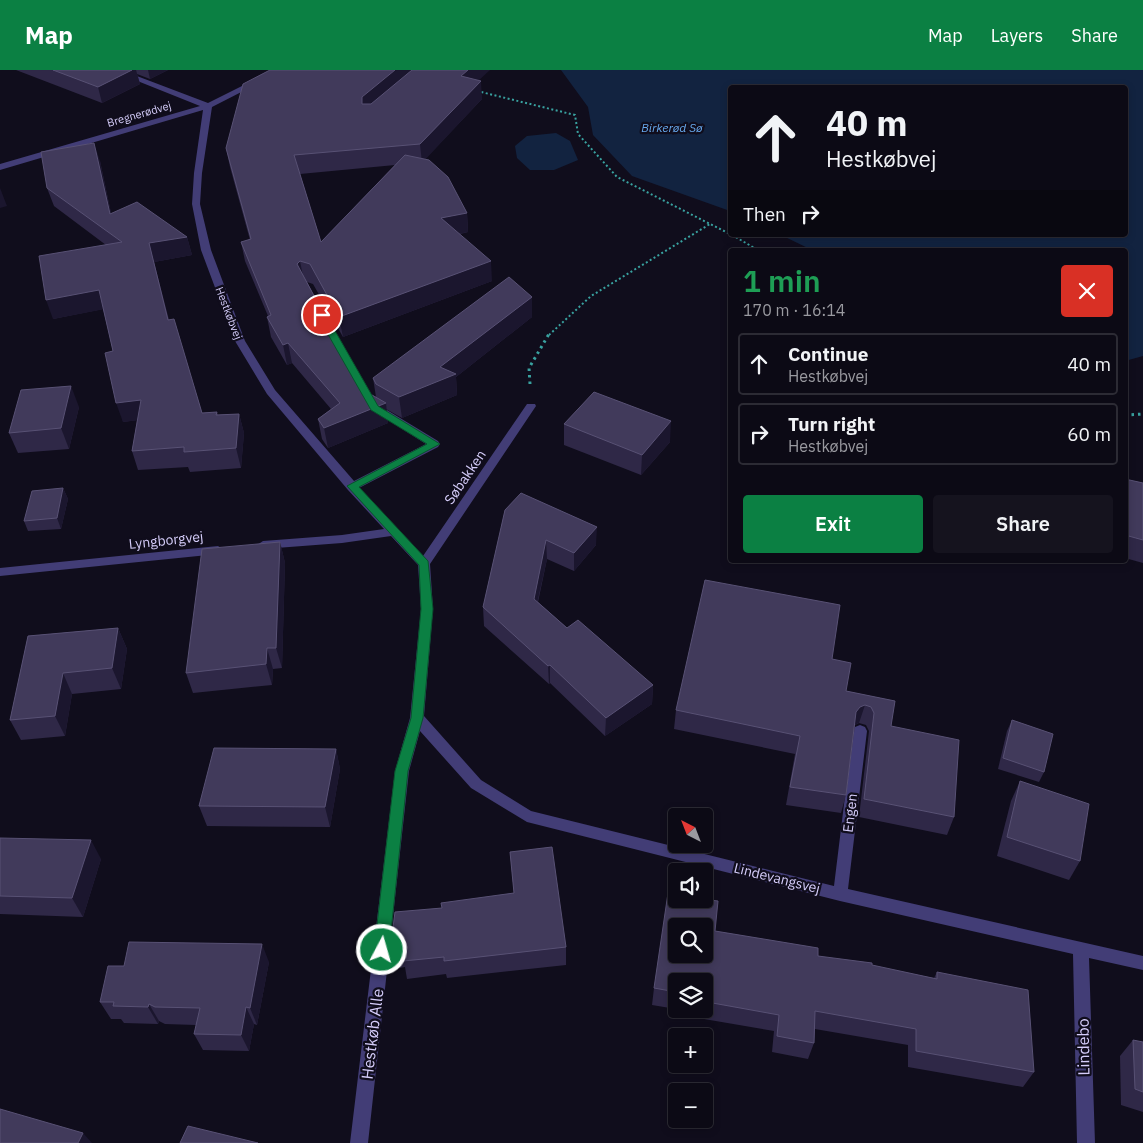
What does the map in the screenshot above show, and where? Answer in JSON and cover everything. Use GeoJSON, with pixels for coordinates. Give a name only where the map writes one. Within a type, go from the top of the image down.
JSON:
{"type":"FeatureCollection","features":[{"type":"Feature","properties":{"kind":"street"},"geometry":{"type":"LineString","coordinates":[[114,70],[208,106]]}},
{"type":"Feature","properties":{"kind":"street","name":"Bregnerødvej"},"geometry":{"type":"LineString","coordinates":[[0,167],[208,106],[280,70]]}},
{"type":"Feature","properties":{"kind":"street","name":"Hestkøbvej"},"geometry":{"type":"LineString","coordinates":[[208,106],[198,173],[196,204],[206,250],[224,303],[240,341],[271,392],[352,486],[424,564]]}},
{"type":"Feature","properties":{"kind":"street"},"geometry":{"type":"LineString","coordinates":[[352,486],[434,444],[374,408],[365,392]]}},
{"type":"Feature","properties":{"kind":"street","name":"Søbakken"},"geometry":{"type":"LineString","coordinates":[[424,564],[531,406]]}},
{"type":"Feature","properties":{"kind":"street"},"geometry":{"type":"LineString","coordinates":[[246,547],[342,539],[395,531]]}},
{"type":"Feature","properties":{"kind":"street","name":"Lyngborgvej"},"geometry":{"type":"LineString","coordinates":[[0,572],[227,549]]}},
{"type":"Feature","properties":{"kind":"street"},"geometry":{"type":"LineString","coordinates":[[417,718],[427,609],[424,564]]}},
{"type":"Feature","properties":{"kind":"street","name":"Lindevangsvej"},"geometry":{"type":"LineString","coordinates":[[417,718],[476,784],[526,816],[840,894],[1143,963]]}},
{"type":"Feature","properties":{"kind":"street","name":"Hestkøb Alle"},"geometry":{"type":"LineString","coordinates":[[359,1143],[402,771],[417,718]]}},
{"type":"Feature","properties":{"kind":"street","name":"Engen"},"geometry":{"type":"LineString","coordinates":[[840,894],[860,731]]}},
{"type":"Feature","properties":{"kind":"street","name":"Lindebo"},"geometry":{"type":"LineString","coordinates":[[1081,950],[1086,1143]]}},
{"type":"Feature","properties":{"kind":"path"},"geometry":{"type":"LineString","coordinates":[[474,90],[575,115],[578,134],[617,178],[728,232]]}},
{"type":"Feature","properties":{"kind":"path"},"geometry":{"type":"LineString","coordinates":[[531,406],[529,368],[550,333],[591,296],[710,223]]}},
{"type":"Feature","properties":{"kind":"path"},"geometry":{"type":"LineString","coordinates":[[736,237],[755,248]]}},
{"type":"Feature","properties":{"kind":"path"},"geometry":{"type":"LineString","coordinates":[[1128,415],[1143,414]]}},
{"type":"Feature","properties":{"kind":"water","name":"Birkerød Sø"},"geometry":{"type":"Polygon","coordinates":[[[561,70],[1143,70],[1143,356],[1128,360],[1128,248],[808,248],[785,237],[1128,237],[1128,85],[728,85],[728,210],[632,176],[593,135],[588,107],[561,70]]]}},
{"type":"Feature","properties":{"kind":"water"},"geometry":{"type":"Polygon","coordinates":[[[556,133],[570,141],[578,160],[554,170],[530,170],[517,158],[515,146],[527,136],[556,133]]]}},
{"type":"Feature","properties":{"kind":"building"},"geometry":{"type":"Polygon","coordinates":[[[53,70],[132,70],[98,87],[53,70]]]}},
{"type":"Feature","properties":{"kind":"building"},"geometry":{"type":"Polygon","coordinates":[[[270,70],[395,70],[362,97],[362,104],[371,104],[412,70],[468,70],[461,76],[481,81],[420,144],[294,155],[321,242],[405,155],[429,160],[448,177],[467,213],[441,218],[491,261],[339,317],[310,264],[300,261],[297,264],[365,391],[386,403],[324,428],[318,419],[340,403],[288,343],[283,345],[267,317],[271,315],[241,242],[251,239],[226,148],[243,84],[270,70]]]}},
{"type":"Feature","properties":{"kind":"building"},"geometry":{"type":"Polygon","coordinates":[[[94,143],[110,214],[137,202],[187,237],[149,243],[168,320],[174,319],[202,413],[217,412],[216,415],[239,414],[236,448],[184,452],[184,447],[132,451],[141,400],[116,403],[105,353],[113,351],[99,290],[46,300],[39,256],[122,242],[47,188],[41,152],[94,143]]]}},
{"type":"Feature","properties":{"kind":"building"},"geometry":{"type":"Polygon","coordinates":[[[509,277],[532,297],[440,367],[456,374],[399,397],[376,384],[373,378],[509,277]]]}},
{"type":"Feature","properties":{"kind":"building"},"geometry":{"type":"Polygon","coordinates":[[[71,386],[61,428],[9,433],[21,390],[71,386]]]}},
{"type":"Feature","properties":{"kind":"building"},"geometry":{"type":"Polygon","coordinates":[[[594,392],[671,421],[642,455],[564,424],[594,392]]]}},
{"type":"Feature","properties":{"kind":"building"},"geometry":{"type":"Polygon","coordinates":[[[1128,480],[1143,483],[1143,540],[1128,536],[1128,480]]]}},
{"type":"Feature","properties":{"kind":"building"},"geometry":{"type":"Polygon","coordinates":[[[63,488],[57,518],[24,521],[32,491],[63,488]]]}},
{"type":"Feature","properties":{"kind":"building"},"geometry":{"type":"Polygon","coordinates":[[[521,493],[597,527],[574,553],[546,540],[534,599],[567,628],[578,620],[653,685],[606,718],[550,665],[548,666],[483,607],[505,510],[521,493]]]}},
{"type":"Feature","properties":{"kind":"building"},"geometry":{"type":"Polygon","coordinates":[[[280,542],[276,648],[267,648],[266,664],[186,673],[202,549],[280,542]]]}},
{"type":"Feature","properties":{"kind":"building"},"geometry":{"type":"Polygon","coordinates":[[[705,580],[840,605],[832,659],[851,663],[846,691],[895,701],[891,726],[959,740],[954,817],[864,799],[874,713],[871,707],[865,705],[856,712],[846,795],[790,787],[800,736],[676,710],[705,580]]]}},
{"type":"Feature","properties":{"kind":"building"},"geometry":{"type":"Polygon","coordinates":[[[118,628],[112,668],[63,673],[55,716],[10,720],[28,636],[118,628]]]}},
{"type":"Feature","properties":{"kind":"building"},"geometry":{"type":"Polygon","coordinates":[[[1012,720],[1053,734],[1044,772],[1003,758],[1012,720]]]}},
{"type":"Feature","properties":{"kind":"building"},"geometry":{"type":"Polygon","coordinates":[[[214,748],[336,749],[325,807],[199,806],[214,748]]]}},
{"type":"Feature","properties":{"kind":"building"},"geometry":{"type":"Polygon","coordinates":[[[1020,781],[1089,804],[1080,861],[1007,837],[1020,781]]]}},
{"type":"Feature","properties":{"kind":"building"},"geometry":{"type":"Polygon","coordinates":[[[0,838],[91,840],[72,898],[0,896],[0,838]]]}},
{"type":"Feature","properties":{"kind":"building"},"geometry":{"type":"Polygon","coordinates":[[[552,847],[566,947],[444,961],[444,957],[403,961],[402,949],[390,951],[395,912],[442,908],[441,903],[514,893],[510,852],[552,847]]]}},
{"type":"Feature","properties":{"kind":"building"},"geometry":{"type":"Polygon","coordinates":[[[668,893],[668,908],[713,908],[713,900],[718,901],[715,931],[818,948],[818,956],[872,963],[872,965],[937,979],[937,972],[1028,990],[1034,1072],[916,1051],[916,1029],[815,1011],[814,1043],[777,1036],[779,1015],[713,1003],[713,973],[668,973],[668,991],[654,988],[668,893]]]}},
{"type":"Feature","properties":{"kind":"building"},"geometry":{"type":"Polygon","coordinates":[[[129,942],[262,944],[250,1008],[246,1007],[241,1035],[194,1034],[200,1008],[155,1007],[149,1004],[148,1007],[113,1006],[114,1002],[100,1002],[108,966],[124,966],[129,942]]]}},
{"type":"Feature","properties":{"kind":"building"},"geometry":{"type":"Polygon","coordinates":[[[1133,1040],[1143,1042],[1143,1092],[1135,1089],[1133,1040]]]}},
{"type":"Feature","properties":{"kind":"building"},"geometry":{"type":"Polygon","coordinates":[[[0,1109],[83,1133],[78,1143],[0,1143],[0,1109]]]}},
{"type":"Feature","properties":{"kind":"building"},"geometry":{"type":"Polygon","coordinates":[[[188,1126],[258,1143],[180,1143],[188,1126]]]}},
{"type":"Feature","properties":{"kind":"route"},"geometry":{"type":"LineString","coordinates":[[322,315],[374,408],[434,444],[352,486],[424,564],[427,609],[417,718],[402,771],[382,950]]}}]}
